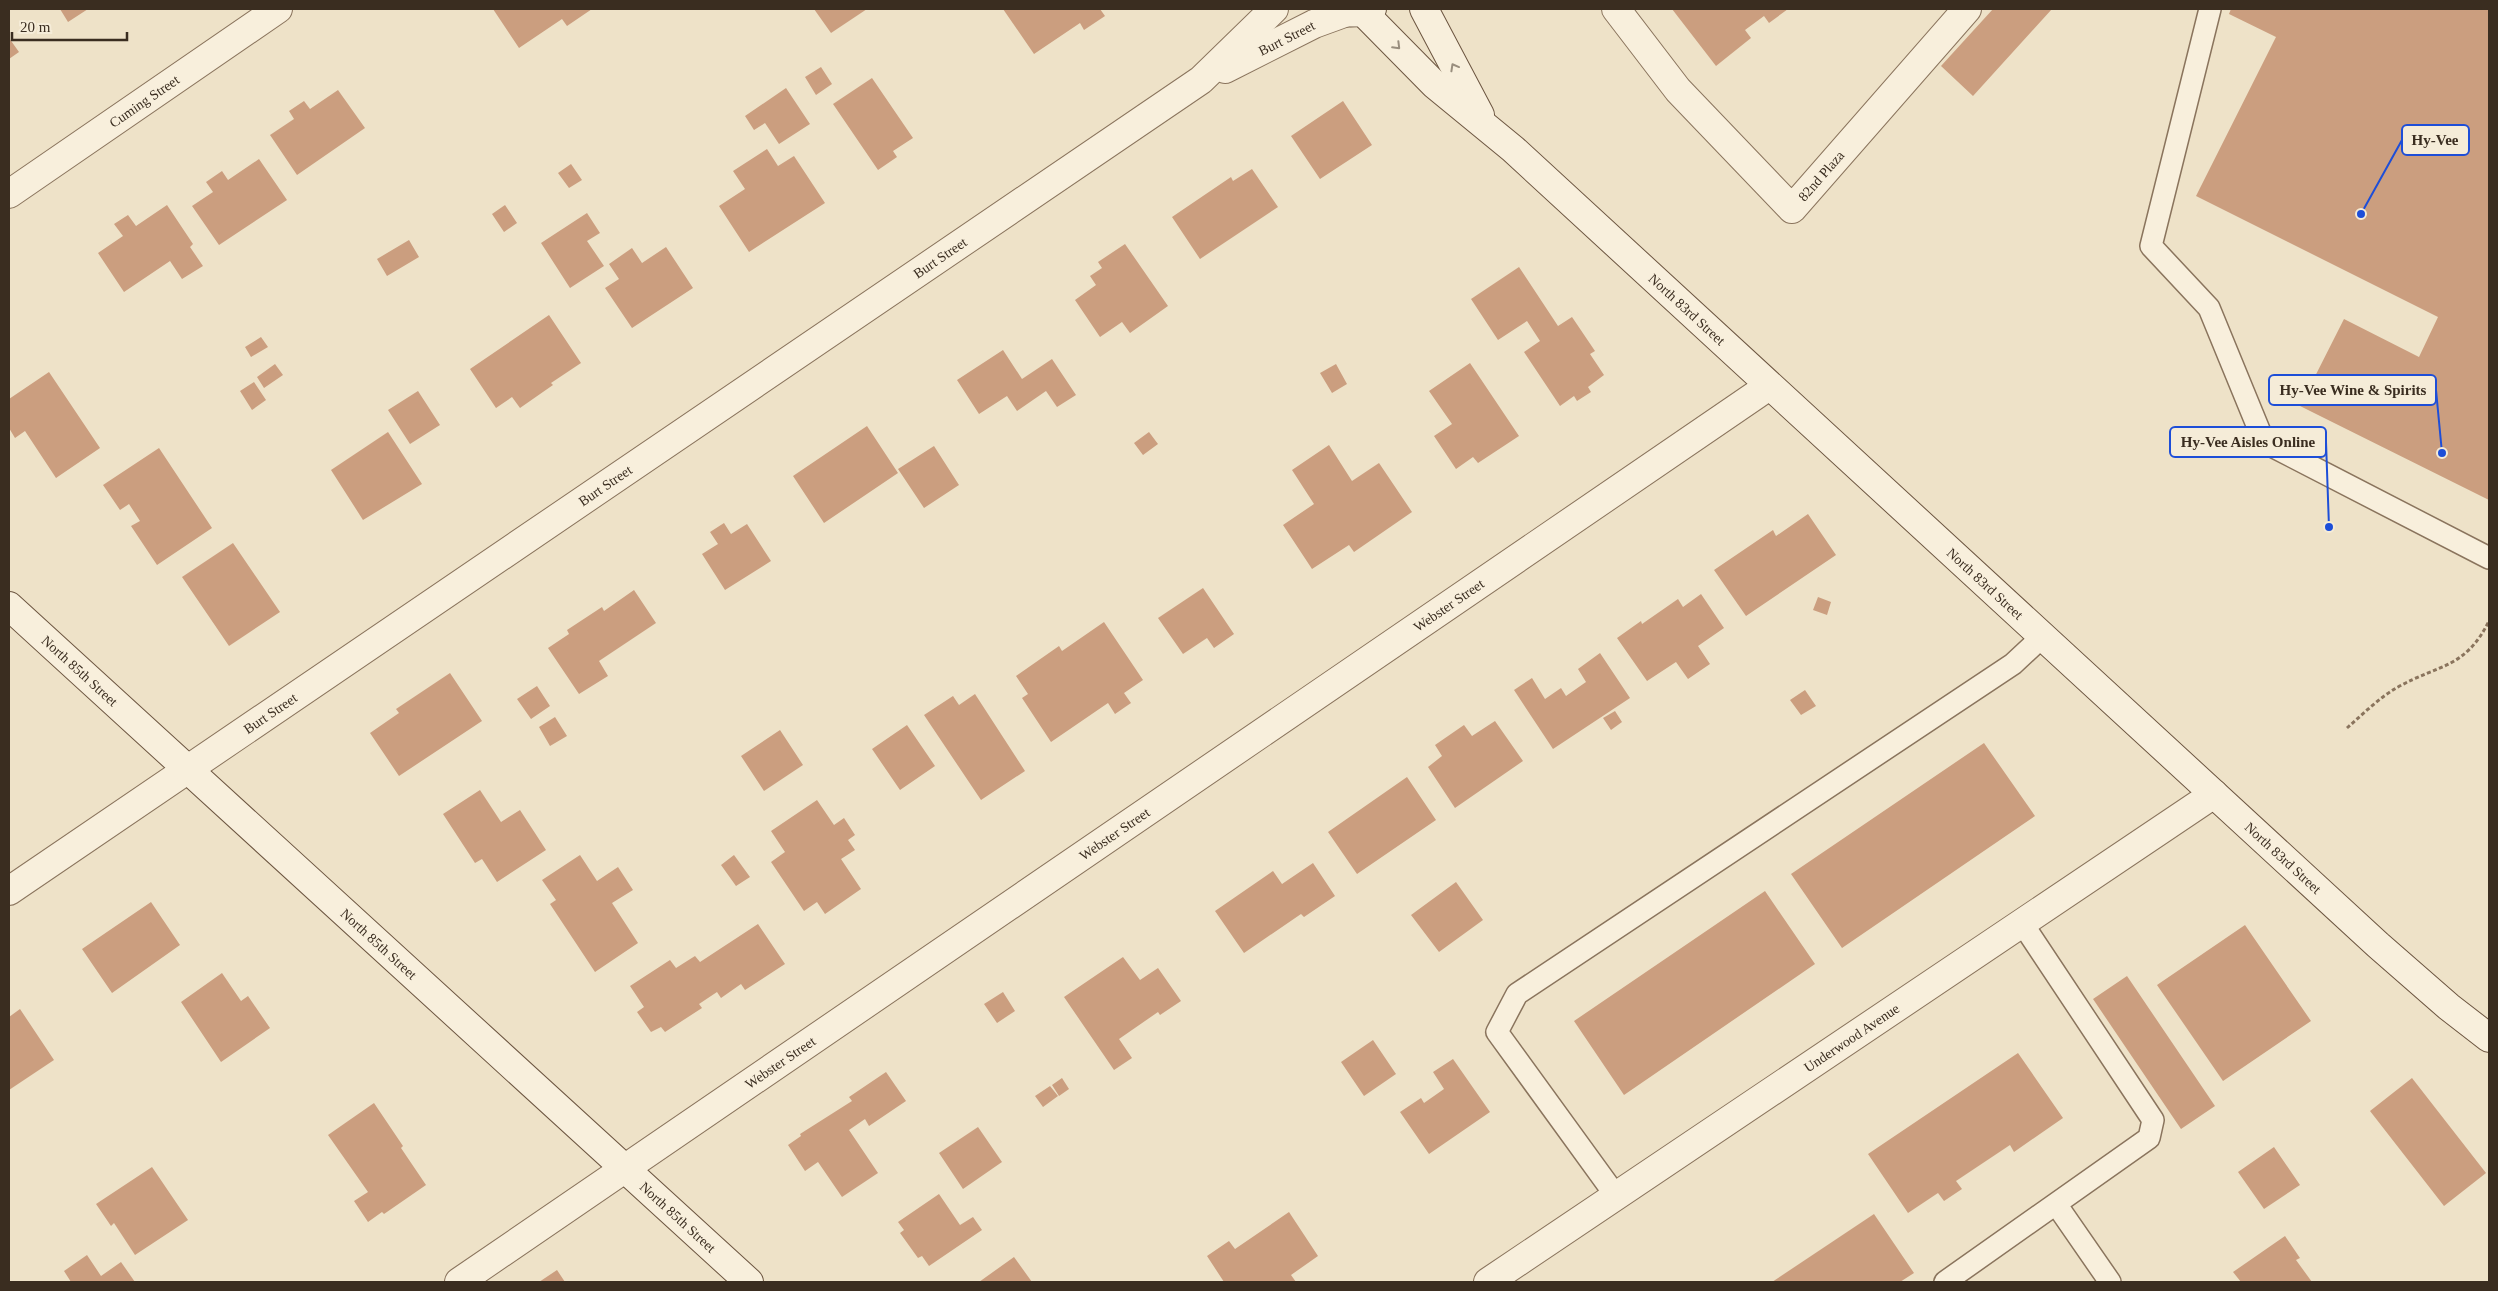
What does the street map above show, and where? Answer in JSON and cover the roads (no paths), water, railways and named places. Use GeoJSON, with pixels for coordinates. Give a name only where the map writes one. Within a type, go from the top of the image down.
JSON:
{"type":"FeatureCollection","features":[{"type":"Feature","properties":{"kind":"street","name":"Cuming Street"},"geometry":{"type":"LineString","coordinates":[[9,194],[278,9]]}},
{"type":"Feature","properties":{"kind":"street","name":"Burt Street"},"geometry":{"type":"LineString","coordinates":[[1201,80],[1274,9]]}},
{"type":"Feature","properties":{"kind":"street","name":"North 83rd Street"},"geometry":{"type":"LineString","coordinates":[[1424,9],[1486,125]]}},
{"type":"Feature","properties":{"kind":"street","name":"82nd Plaza"},"geometry":{"type":"LineString","coordinates":[[1616,9],[1678,90],[1792,209],[1967,9]]}},
{"type":"Feature","properties":{"kind":"street","name":"Burt Street"},"geometry":{"type":"LineString","coordinates":[[9,891],[1201,80],[1314,24],[1353,10]]}},
{"type":"Feature","properties":{"kind":"street","name":"North 83rd Street"},"geometry":{"type":"LineString","coordinates":[[1353,10],[1435,85],[1486,125],[2405,970],[2489,1038]]}},
{"type":"Feature","properties":{"kind":"street","name":"Webster Street"},"geometry":{"type":"LineString","coordinates":[[459,1282],[1769,386]]}},
{"type":"Feature","properties":{"kind":"street","name":"North 85th Street"},"geometry":{"type":"LineString","coordinates":[[9,606],[624,1170],[749,1282]]}},
{"type":"Feature","properties":{"kind":"street","name":"Underwood Avenue"},"geometry":{"type":"LineString","coordinates":[[1488,1282],[2214,794]]}},
{"type":"Feature","properties":{"kind":"lane"},"geometry":{"type":"LineString","coordinates":[[2210,9],[2151,246],[2209,308],[2264,442],[2489,558]]}},
{"type":"Feature","properties":{"kind":"lane"},"geometry":{"type":"LineString","coordinates":[[1616,1196],[1496,1032],[1517,994],[2013,664],[2043,636]]}},
{"type":"Feature","properties":{"kind":"lane"},"geometry":{"type":"LineString","coordinates":[[1945,1282],[2149,1138],[2153,1120],[2022,923]]}},
{"type":"Feature","properties":{"kind":"lane"},"geometry":{"type":"LineString","coordinates":[[2056,1204],[2105,1281]]}},
{"type":"Feature","properties":{"kind":"place","name":"Hy-Vee"},"geometry":{"type":"Point","coordinates":[2361,214]}},
{"type":"Feature","properties":{"kind":"place","name":"Hy-Vee Wine & Spirits"},"geometry":{"type":"Point","coordinates":[2442,453]}},
{"type":"Feature","properties":{"kind":"place","name":"Hy-Vee Aisles Online"},"geometry":{"type":"Point","coordinates":[2329,527]}}]}
